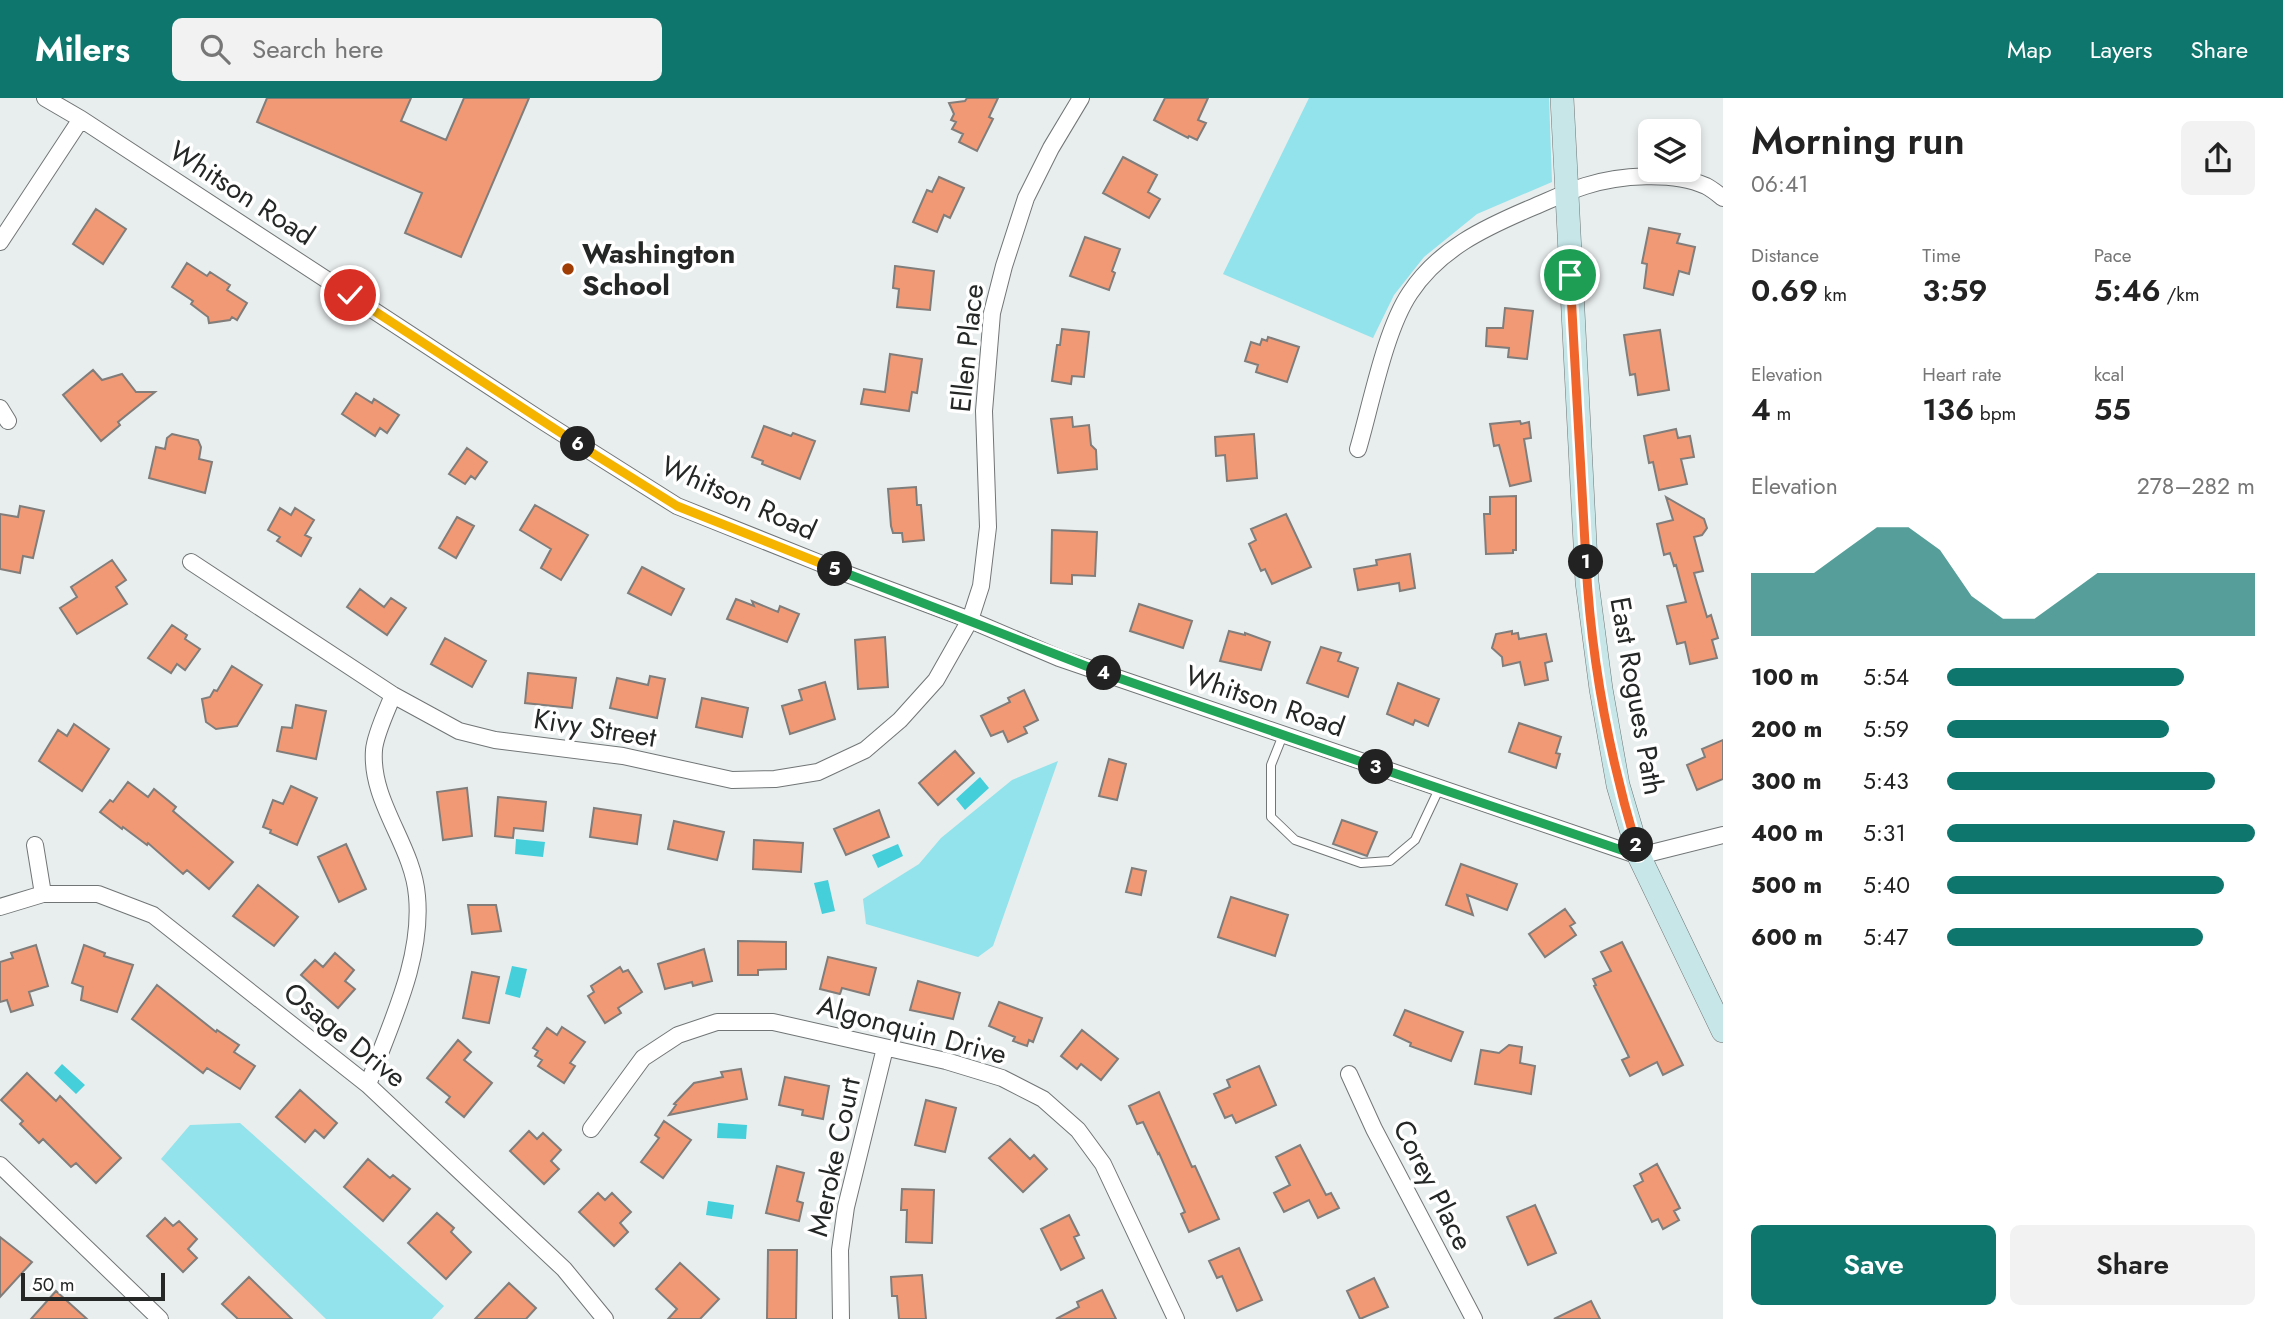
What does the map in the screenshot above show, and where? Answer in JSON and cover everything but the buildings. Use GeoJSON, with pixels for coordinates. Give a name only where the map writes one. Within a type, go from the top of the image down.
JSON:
{"type":"FeatureCollection","features":[{"type":"Feature","properties":{"kind":"street","name":"Whitson Road"},"geometry":{"type":"LineString","coordinates":[[45,98],[677,506],[970,620],[1059,658],[1639,856]]}},
{"type":"Feature","properties":{"kind":"street","name":"Ellen Place"},"geometry":{"type":"LineString","coordinates":[[970,620],[981,586],[988,527],[984,411],[992,313],[1026,198],[1051,148],[1081,98]]}},
{"type":"Feature","properties":{"kind":"street","name":"East Rogues Path"},"geometry":{"type":"LineString","coordinates":[[1562,98],[1587,582],[1601,689],[1618,785],[1639,856],[1723,1031]]}},
{"type":"Feature","properties":{"kind":"street"},"geometry":{"type":"LineString","coordinates":[[0,242],[81,119]]}},
{"type":"Feature","properties":{"kind":"street"},"geometry":{"type":"LineString","coordinates":[[1358,449],[1394,327],[1410,293],[1432,266],[1457,245],[1489,226],[1586,186],[1652,176],[1681,178],[1707,186],[1723,198]]}},
{"type":"Feature","properties":{"kind":"street","name":"Kivy Street"},"geometry":{"type":"LineString","coordinates":[[191,562],[393,695],[459,731],[495,740],[623,756],[732,780],[775,779],[818,772],[865,750],[900,720],[936,680],[970,620]]}},
{"type":"Feature","properties":{"kind":"street"},"geometry":{"type":"LineString","coordinates":[[368,1085],[402,993],[415,946],[418,896],[407,855],[377,786],[373,749],[393,695]]}},
{"type":"Feature","properties":{"kind":"street"},"geometry":{"type":"LineString","coordinates":[[1639,856],[1723,835]]}},
{"type":"Feature","properties":{"kind":"street"},"geometry":{"type":"LineString","coordinates":[[36,845],[43,894]]}},
{"type":"Feature","properties":{"kind":"street","name":"Osage Drive"},"geometry":{"type":"LineString","coordinates":[[0,907],[43,894],[98,894],[153,915],[368,1085],[564,1269],[599,1316]]}},
{"type":"Feature","properties":{"kind":"street","name":"Algonquin Drive"},"geometry":{"type":"LineString","coordinates":[[591,1129],[643,1058],[678,1035],[717,1022],[774,1022],[946,1061],[1002,1078],[1042,1098],[1078,1130],[1103,1164],[1176,1319]]}},
{"type":"Feature","properties":{"kind":"street","name":"Meroke Court"},"geometry":{"type":"LineString","coordinates":[[841,1319],[840,1250],[846,1207],[885,1048]]}},
{"type":"Feature","properties":{"kind":"street","name":"Corey Place"},"geometry":{"type":"LineString","coordinates":[[1349,1074],[1374,1129],[1474,1319]]}},
{"type":"Feature","properties":{"kind":"street"},"geometry":{"type":"LineString","coordinates":[[0,1165],[160,1319]]}},
{"type":"Feature","properties":{"kind":"lane"},"geometry":{"type":"LineString","coordinates":[[1283,735],[1271,765],[1270,817],[1295,840],[1361,863],[1390,860],[1415,840],[1439,789]]}},
{"type":"Feature","properties":{"kind":"shaded area"},"geometry":{"type":"Polygon","coordinates":[[[1309,98],[1549,98],[1552,182],[1477,214],[1424,257],[1394,295],[1373,338],[1223,274],[1309,98]]]}},
{"type":"Feature","properties":{"kind":"shaded area"},"geometry":{"type":"Polygon","coordinates":[[[1058,761],[993,946],[978,957],[866,924],[863,899],[919,864],[941,838],[1012,780],[1058,761]]]}},
{"type":"Feature","properties":{"kind":"shaded area"},"geometry":{"type":"Polygon","coordinates":[[[980,777],[989,788],[965,810],[956,799],[980,777]]]}},
{"type":"Feature","properties":{"kind":"shaded area"},"geometry":{"type":"Polygon","coordinates":[[[516,839],[545,842],[543,857],[515,854],[516,839]]]}},
{"type":"Feature","properties":{"kind":"shaded area"},"geometry":{"type":"Polygon","coordinates":[[[898,844],[903,856],[878,868],[872,855],[898,844]]]}},
{"type":"Feature","properties":{"kind":"shaded area"},"geometry":{"type":"Polygon","coordinates":[[[828,880],[835,911],[822,914],[814,883],[828,880]]]}},
{"type":"Feature","properties":{"kind":"shaded area"},"geometry":{"type":"Polygon","coordinates":[[[512,966],[527,969],[520,998],[505,994],[512,966]]]}},
{"type":"Feature","properties":{"kind":"shaded area"},"geometry":{"type":"Polygon","coordinates":[[[62,1064],[85,1085],[76,1094],[54,1073],[62,1064]]]}},
{"type":"Feature","properties":{"kind":"shaded area"},"geometry":{"type":"Polygon","coordinates":[[[240,1123],[444,1306],[432,1319],[326,1319],[161,1159],[190,1125],[240,1123]]]}},
{"type":"Feature","properties":{"kind":"shaded area"},"geometry":{"type":"Polygon","coordinates":[[[718,1123],[747,1125],[746,1139],[717,1138],[718,1123]]]}},
{"type":"Feature","properties":{"kind":"shaded area"},"geometry":{"type":"Polygon","coordinates":[[[708,1201],[734,1205],[732,1219],[706,1215],[708,1201]]]}},
{"type":"Feature","properties":{"kind":"place","name":"Washington School"},"geometry":{"type":"Point","coordinates":[568,269]}},
{"type":"Feature","properties":{"kind":"route"},"geometry":{"type":"LineString","coordinates":[[350,295],[677,506],[970,620],[1059,658],[1639,856],[1618,785],[1601,689],[1587,582],[1570,275]]}}]}
